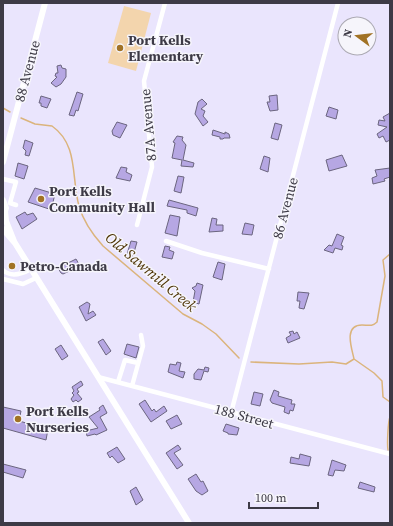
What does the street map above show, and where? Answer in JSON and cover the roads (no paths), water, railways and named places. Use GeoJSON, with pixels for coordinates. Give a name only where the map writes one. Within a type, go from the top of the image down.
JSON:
{"type":"FeatureCollection","features":[{"type":"Feature","properties":{"kind":"main road","name":"88 Avenue"},"geometry":{"type":"LineString","coordinates":[[3,162],[45,3]]}},
{"type":"Feature","properties":{"kind":"main road"},"geometry":{"type":"LineString","coordinates":[[3,200],[6,205],[4,213],[15,243],[189,523]]}},
{"type":"Feature","properties":{"kind":"main road"},"geometry":{"type":"LineString","coordinates":[[4,232],[15,243]]}},
{"type":"Feature","properties":{"kind":"street","name":"87A Avenue"},"geometry":{"type":"LineString","coordinates":[[137,225],[152,167],[144,81],[165,3]]}},
{"type":"Feature","properties":{"kind":"street","name":"86 Avenue"},"geometry":{"type":"LineString","coordinates":[[231,413],[338,3]]}},
{"type":"Feature","properties":{"kind":"street"},"geometry":{"type":"LineString","coordinates":[[3,179],[16,182],[10,203],[16,205]]}},
{"type":"Feature","properties":{"kind":"street"},"geometry":{"type":"LineString","coordinates":[[166,241],[218,257],[269,269]]}},
{"type":"Feature","properties":{"kind":"street"},"geometry":{"type":"LineString","coordinates":[[3,270],[16,275],[31,269]]}},
{"type":"Feature","properties":{"kind":"street"},"geometry":{"type":"LineString","coordinates":[[3,279],[23,284],[36,278]]}},
{"type":"Feature","properties":{"kind":"street"},"geometry":{"type":"LineString","coordinates":[[132,386],[143,346],[141,335]]}},
{"type":"Feature","properties":{"kind":"street"},"geometry":{"type":"LineString","coordinates":[[118,382],[125,360],[138,363]]}},
{"type":"Feature","properties":{"kind":"street","name":"188 Street"},"geometry":{"type":"LineString","coordinates":[[98,377],[390,454]]}},
{"type":"Feature","properties":{"kind":"waterway","name":"Old Sawmill Creek"},"geometry":{"type":"LineString","coordinates":[[3,108],[10,112]]}},
{"type":"Feature","properties":{"kind":"waterway","name":"Old Sawmill Creek"},"geometry":{"type":"LineString","coordinates":[[21,118],[35,124],[52,126],[61,134],[70,152],[73,163],[79,206],[83,217],[103,246],[183,314],[202,324],[216,334],[239,358]]}},
{"type":"Feature","properties":{"kind":"waterway"},"geometry":{"type":"LineString","coordinates":[[390,254],[383,260],[385,276],[377,322],[372,325],[356,326],[352,329],[350,338],[354,359],[374,373],[382,381],[383,397],[390,402]]}},
{"type":"Feature","properties":{"kind":"waterway","name":"Old Sawmill Creek"},"geometry":{"type":"LineString","coordinates":[[251,362],[299,364],[332,362],[346,364],[354,359]]}},
{"type":"Feature","properties":{"kind":"waterway"},"geometry":{"type":"LineString","coordinates":[[388,450],[390,417]]}},
{"type":"Feature","properties":{"kind":"place","name":"Port Kells Elementary"},"geometry":{"type":"Point","coordinates":[120,48]}},
{"type":"Feature","properties":{"kind":"place","name":"Port Kells Community Hall"},"geometry":{"type":"Point","coordinates":[41,199]}},
{"type":"Feature","properties":{"kind":"place","name":"Petro-Canada"},"geometry":{"type":"Point","coordinates":[12,266]}},
{"type":"Feature","properties":{"kind":"place","name":"Port Kells Nurseries"},"geometry":{"type":"Point","coordinates":[18,419]}}]}
